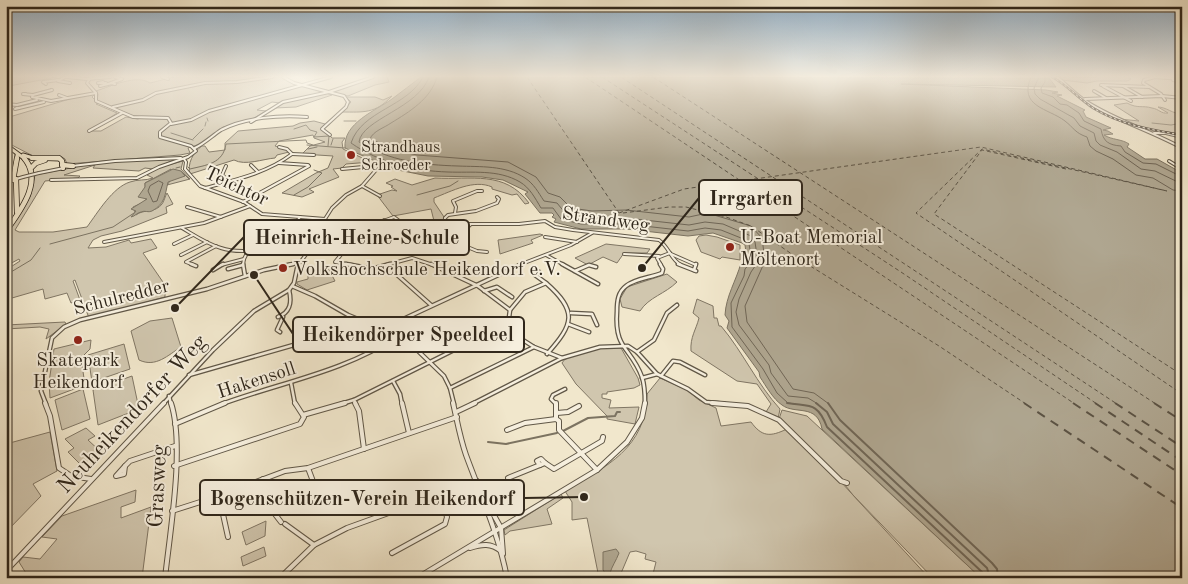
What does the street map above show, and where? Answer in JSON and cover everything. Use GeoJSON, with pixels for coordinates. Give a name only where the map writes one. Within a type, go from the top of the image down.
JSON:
{"type":"FeatureCollection","features":[{"type":"Feature","properties":{"kind":"highway"},"geometry":{"type":"LineString","coordinates":[[6,147],[20,155],[33,158],[59,158],[62,161],[62,167]]}},
{"type":"Feature","properties":{"kind":"highway"},"geometry":{"type":"LineString","coordinates":[[6,231],[29,195],[32,183],[31,168],[20,155]]}},
{"type":"Feature","properties":{"kind":"highway"},"geometry":{"type":"LineString","coordinates":[[17,212],[18,200],[12,171],[20,155]]}},
{"type":"Feature","properties":{"kind":"highway"},"geometry":{"type":"LineString","coordinates":[[6,226],[17,212],[25,196],[30,174],[20,155]]}},
{"type":"Feature","properties":{"kind":"highway"},"geometry":{"type":"LineString","coordinates":[[31,168],[39,162],[55,159],[62,167]]}},
{"type":"Feature","properties":{"kind":"highway"},"geometry":{"type":"LineString","coordinates":[[62,167],[73,166]]}},
{"type":"Feature","properties":{"kind":"highway"},"geometry":{"type":"LineString","coordinates":[[6,182],[15,181]]}},
{"type":"Feature","properties":{"kind":"street"},"geometry":{"type":"LineString","coordinates":[[7,104],[18,108],[33,104]]}},
{"type":"Feature","properties":{"kind":"street"},"geometry":{"type":"LineString","coordinates":[[18,108],[26,104]]}},
{"type":"Feature","properties":{"kind":"street"},"geometry":{"type":"LineString","coordinates":[[103,104],[136,117],[165,117],[171,120],[170,125]]}},
{"type":"Feature","properties":{"kind":"street"},"geometry":{"type":"LineString","coordinates":[[112,108],[127,104]]}},
{"type":"Feature","properties":{"kind":"street"},"geometry":{"type":"LineString","coordinates":[[235,104],[209,111],[191,120],[170,125],[160,132],[160,137],[195,148],[211,140],[224,129],[251,122],[286,117],[307,117]]}},
{"type":"Feature","properties":{"kind":"street"},"geometry":{"type":"LineString","coordinates":[[251,122],[279,104]]}},
{"type":"Feature","properties":{"kind":"street"},"geometry":{"type":"LineString","coordinates":[[330,135],[322,131],[323,127],[347,104]]}},
{"type":"Feature","properties":{"kind":"street"},"geometry":{"type":"LineString","coordinates":[[1092,104],[1113,117],[1154,133],[1182,148]]}},
{"type":"Feature","properties":{"kind":"street"},"geometry":{"type":"LineString","coordinates":[[89,131],[122,113]]}},
{"type":"Feature","properties":{"kind":"street"},"geometry":{"type":"LineString","coordinates":[[1154,133],[1166,133],[1182,137]]}},
{"type":"Feature","properties":{"kind":"street"},"geometry":{"type":"LineString","coordinates":[[279,146],[287,149],[292,154]]}},
{"type":"Feature","properties":{"kind":"street"},"geometry":{"type":"LineString","coordinates":[[51,180],[137,178],[158,167],[193,154],[195,148]]}},
{"type":"Feature","properties":{"kind":"street"},"geometry":{"type":"LineString","coordinates":[[204,188],[258,172],[292,154],[314,155]]}},
{"type":"Feature","properties":{"kind":"street"},"geometry":{"type":"LineString","coordinates":[[73,166],[115,160],[183,158]]}},
{"type":"Feature","properties":{"kind":"street","name":"Teichtor"},"geometry":{"type":"LineString","coordinates":[[183,158],[186,162],[185,169],[196,184],[243,202],[267,216],[324,219]]}},
{"type":"Feature","properties":{"kind":"street"},"geometry":{"type":"LineString","coordinates":[[1169,161],[1182,169]]}},
{"type":"Feature","properties":{"kind":"street"},"geometry":{"type":"LineString","coordinates":[[243,202],[310,166],[277,163]]}},
{"type":"Feature","properties":{"kind":"street"},"geometry":{"type":"LineString","coordinates":[[251,165],[258,172]]}},
{"type":"Feature","properties":{"kind":"street"},"geometry":{"type":"LineString","coordinates":[[226,166],[222,174],[228,181]]}},
{"type":"Feature","properties":{"kind":"street"},"geometry":{"type":"LineString","coordinates":[[342,168],[374,166]]}},
{"type":"Feature","properties":{"kind":"street"},"geometry":{"type":"LineString","coordinates":[[15,181],[23,177],[62,167]]}},
{"type":"Feature","properties":{"kind":"street"},"geometry":{"type":"LineString","coordinates":[[328,226],[328,222],[324,219],[332,208],[345,196],[362,186],[376,170]]}},
{"type":"Feature","properties":{"kind":"street"},"geometry":{"type":"LineString","coordinates":[[362,186],[380,196]]}},
{"type":"Feature","properties":{"kind":"street"},"geometry":{"type":"LineString","coordinates":[[455,213],[456,207],[453,201],[477,190],[482,190]]}},
{"type":"Feature","properties":{"kind":"street"},"geometry":{"type":"LineString","coordinates":[[446,225],[445,218],[455,213],[469,212],[497,203],[499,199],[497,197]]}},
{"type":"Feature","properties":{"kind":"street"},"geometry":{"type":"LineString","coordinates":[[104,242],[182,228],[223,217],[250,206]]}},
{"type":"Feature","properties":{"kind":"street"},"geometry":{"type":"LineString","coordinates":[[187,207],[223,217]]}},
{"type":"Feature","properties":{"kind":"street"},"geometry":{"type":"LineString","coordinates":[[283,247],[288,234],[300,217]]}},
{"type":"Feature","properties":{"kind":"street"},"geometry":{"type":"LineString","coordinates":[[431,305],[395,273],[335,262],[362,229],[394,217],[406,226],[415,227],[471,224]]}},
{"type":"Feature","properties":{"kind":"street"},"geometry":{"type":"LineString","coordinates":[[366,227],[393,242],[405,238],[384,220]]}},
{"type":"Feature","properties":{"kind":"street","name":"Strandweg"},"geometry":{"type":"LineString","coordinates":[[471,224],[519,224],[545,221],[559,228],[636,236],[663,241],[668,246],[670,253]]}},
{"type":"Feature","properties":{"kind":"street"},"geometry":{"type":"LineString","coordinates":[[245,276],[243,265],[246,251],[254,238],[268,224]]}},
{"type":"Feature","properties":{"kind":"street"},"geometry":{"type":"LineString","coordinates":[[471,224],[453,241],[477,251],[487,252]]}},
{"type":"Feature","properties":{"kind":"street"},"geometry":{"type":"LineString","coordinates":[[429,241],[429,235],[444,228],[446,225]]}},
{"type":"Feature","properties":{"kind":"street"},"geometry":{"type":"LineString","coordinates":[[328,226],[362,229]]}},
{"type":"Feature","properties":{"kind":"street"},"geometry":{"type":"LineString","coordinates":[[280,332],[277,330],[283,318],[280,317],[290,308],[289,290],[292,286],[298,263],[328,226]]}},
{"type":"Feature","properties":{"kind":"street"},"geometry":{"type":"LineString","coordinates":[[182,228],[192,235],[227,250],[246,251],[283,247],[311,247]]}},
{"type":"Feature","properties":{"kind":"street"},"geometry":{"type":"LineString","coordinates":[[382,329],[544,254],[578,242],[593,233]]}},
{"type":"Feature","properties":{"kind":"street"},"geometry":{"type":"LineString","coordinates":[[174,244],[192,235]]}},
{"type":"Feature","properties":{"kind":"street"},"geometry":{"type":"LineString","coordinates":[[545,237],[578,242]]}},
{"type":"Feature","properties":{"kind":"street"},"geometry":{"type":"LineString","coordinates":[[181,255],[207,242]]}},
{"type":"Feature","properties":{"kind":"street"},"geometry":{"type":"LineString","coordinates":[[196,266],[186,262],[216,246]]}},
{"type":"Feature","properties":{"kind":"street"},"geometry":{"type":"LineString","coordinates":[[624,254],[659,256],[670,253],[696,264],[695,271],[679,266],[670,253]]}},
{"type":"Feature","properties":{"kind":"street"},"geometry":{"type":"LineString","coordinates":[[544,254],[598,284]]}},
{"type":"Feature","properties":{"kind":"street"},"geometry":{"type":"LineString","coordinates":[[417,578],[597,470],[620,452],[639,426],[645,402],[642,378],[616,330],[620,292],[633,282],[662,273],[664,269],[656,260],[659,256]]}},
{"type":"Feature","properties":{"kind":"street"},"geometry":{"type":"LineString","coordinates":[[372,270],[412,258],[424,261],[478,286],[510,310]]}},
{"type":"Feature","properties":{"kind":"street"},"geometry":{"type":"LineString","coordinates":[[213,270],[224,263],[244,259]]}},
{"type":"Feature","properties":{"kind":"street","name":"Schulredder"},"geometry":{"type":"LineString","coordinates":[[91,479],[68,475],[58,466],[50,416],[41,391],[52,338],[66,325],[273,267],[298,263]]}},
{"type":"Feature","properties":{"kind":"street"},"geometry":{"type":"LineString","coordinates":[[228,269],[243,265]]}},
{"type":"Feature","properties":{"kind":"street"},"geometry":{"type":"LineString","coordinates":[[575,271],[589,265],[596,267]]}},
{"type":"Feature","properties":{"kind":"street"},"geometry":{"type":"LineString","coordinates":[[539,272],[535,275],[564,298],[571,314],[560,338],[547,354]]}},
{"type":"Feature","properties":{"kind":"street"},"geometry":{"type":"LineString","coordinates":[[546,283],[536,285],[524,292],[516,300],[510,310],[508,325],[512,333],[534,348],[562,358]]}},
{"type":"Feature","properties":{"kind":"street"},"geometry":{"type":"LineString","coordinates":[[292,286],[367,324],[399,336],[444,376],[450,388],[465,452],[484,498],[503,556]]}},
{"type":"Feature","properties":{"kind":"street"},"geometry":{"type":"LineString","coordinates":[[484,291],[497,287],[512,297]]}},
{"type":"Feature","properties":{"kind":"street","name":"Neuheikendorfer Weg"},"geometry":{"type":"LineString","coordinates":[[6,570],[188,376],[254,311],[289,290]]}},
{"type":"Feature","properties":{"kind":"street"},"geometry":{"type":"LineString","coordinates":[[637,352],[652,342],[660,330],[667,312],[677,305]]}},
{"type":"Feature","properties":{"kind":"street"},"geometry":{"type":"LineString","coordinates":[[571,314],[592,314],[597,325]]}},
{"type":"Feature","properties":{"kind":"street"},"geometry":{"type":"LineString","coordinates":[[188,376],[367,324]]}},
{"type":"Feature","properties":{"kind":"street"},"geometry":{"type":"LineString","coordinates":[[568,324],[589,332]]}},
{"type":"Feature","properties":{"kind":"street"},"geometry":{"type":"LineString","coordinates":[[303,415],[354,400],[498,328],[508,325]]}},
{"type":"Feature","properties":{"kind":"street","name":"Hakensoll"},"geometry":{"type":"LineString","coordinates":[[175,424],[225,403],[291,383],[367,356],[399,336]]}},
{"type":"Feature","properties":{"kind":"street"},"geometry":{"type":"LineString","coordinates":[[456,412],[562,358],[600,347],[628,346],[637,352],[659,375],[688,389],[706,402],[748,406],[778,420],[841,481],[847,483]]}},
{"type":"Feature","properties":{"kind":"street"},"geometry":{"type":"LineString","coordinates":[[450,388],[534,348]]}},
{"type":"Feature","properties":{"kind":"street"},"geometry":{"type":"LineString","coordinates":[[642,378],[659,375],[673,361],[680,362],[705,375]]}},
{"type":"Feature","properties":{"kind":"street"},"geometry":{"type":"LineString","coordinates":[[393,381],[400,394],[409,433]]}},
{"type":"Feature","properties":{"kind":"street"},"geometry":{"type":"LineString","coordinates":[[174,466],[296,427],[302,422],[304,417],[295,404],[291,383]]}},
{"type":"Feature","properties":{"kind":"street"},"geometry":{"type":"LineString","coordinates":[[564,389],[552,395],[551,399],[556,402],[556,419],[559,422],[560,432],[597,470]]}},
{"type":"Feature","properties":{"kind":"street","name":"Grasweg"},"geometry":{"type":"LineString","coordinates":[[165,578],[172,511],[175,446],[175,424],[169,396]]}},
{"type":"Feature","properties":{"kind":"street"},"geometry":{"type":"LineString","coordinates":[[354,400],[359,411],[364,449]]}},
{"type":"Feature","properties":{"kind":"street"},"geometry":{"type":"LineString","coordinates":[[557,413],[568,412],[579,406]]}},
{"type":"Feature","properties":{"kind":"street"},"geometry":{"type":"LineString","coordinates":[[172,511],[219,496],[285,471],[308,468],[457,417]]}},
{"type":"Feature","properties":{"kind":"street"},"geometry":{"type":"LineString","coordinates":[[507,430],[525,423],[556,419]]}},
{"type":"Feature","properties":{"kind":"street"},"geometry":{"type":"LineString","coordinates":[[508,478],[545,462],[550,468],[554,469],[602,441],[603,437]]}},
{"type":"Feature","properties":{"kind":"street"},"geometry":{"type":"LineString","coordinates":[[125,466],[130,461],[175,446]]}},
{"type":"Feature","properties":{"kind":"street"},"geometry":{"type":"LineString","coordinates":[[308,468],[316,492],[320,493]]}},
{"type":"Feature","properties":{"kind":"street"},"geometry":{"type":"LineString","coordinates":[[263,479],[275,518],[314,545]]}},
{"type":"Feature","properties":{"kind":"street"},"geometry":{"type":"LineString","coordinates":[[280,578],[314,545],[374,517],[477,481]]}},
{"type":"Feature","properties":{"kind":"street"},"geometry":{"type":"LineString","coordinates":[[392,553],[444,524],[447,517],[440,494]]}},
{"type":"Feature","properties":{"kind":"street"},"geometry":{"type":"LineString","coordinates":[[219,496],[228,537]]}},
{"type":"Feature","properties":{"kind":"street"},"geometry":{"type":"LineString","coordinates":[[484,498],[501,528],[507,578]]}},
{"type":"Feature","properties":{"kind":"street"},"geometry":{"type":"LineString","coordinates":[[464,550],[484,543],[491,544],[501,551]]}},
{"type":"Feature","properties":{"kind":"shaded area"},"geometry":{"type":"Polygon","coordinates":[[[52,104],[97,104],[117,113],[90,131],[101,131],[126,117],[138,119],[142,117],[130,115],[105,104],[268,104],[257,110],[266,111],[249,121],[223,127],[200,144],[188,148],[190,153],[180,155],[67,164],[62,157],[33,156],[6,142],[6,118],[52,104]]]}},
{"type":"Feature","properties":{"kind":"shaded area"},"geometry":{"type":"Polygon","coordinates":[[[279,104],[304,104],[296,107],[275,108],[279,104]]]}},
{"type":"Feature","properties":{"kind":"shaded area"},"geometry":{"type":"Polygon","coordinates":[[[349,104],[383,104],[369,111],[342,112],[349,104]]]}},
{"type":"Feature","properties":{"kind":"shaded area"},"geometry":{"type":"Polygon","coordinates":[[[1130,104],[1149,107],[1168,113],[1158,107],[1161,107],[1182,114],[1182,124],[1177,125],[1182,129],[1182,135],[1144,128],[1120,119],[1139,121],[1114,105],[1130,104]]]}},
{"type":"Feature","properties":{"kind":"shaded area"},"geometry":{"type":"Polygon","coordinates":[[[314,121],[325,124],[322,128],[332,138],[345,138],[342,142],[343,149],[371,162],[346,164],[342,168],[333,169],[339,177],[309,189],[314,192],[302,197],[282,193],[328,168],[333,156],[302,154],[310,146],[325,142],[314,138],[313,135],[279,141],[275,146],[286,149],[289,152],[277,155],[275,158],[249,162],[234,160],[190,174],[189,166],[192,158],[202,146],[205,146],[209,152],[225,150],[225,143],[238,131],[293,126],[314,121]]]}},
{"type":"Feature","properties":{"kind":"shaded area"},"geometry":{"type":"Polygon","coordinates":[[[176,159],[153,169],[145,168],[139,171],[93,168],[95,165],[64,175],[80,176],[78,178],[45,181],[15,230],[19,232],[53,232],[87,227],[106,201],[118,189],[133,181],[153,178],[147,175],[157,168],[183,161],[181,169],[190,179],[167,185],[170,181],[171,169],[145,183],[146,201],[133,207],[136,215],[156,209],[163,203],[167,193],[173,204],[166,207],[167,213],[122,231],[101,236],[93,240],[88,248],[106,247],[129,240],[131,243],[151,239],[157,248],[143,253],[165,285],[165,297],[89,318],[75,280],[73,281],[80,300],[71,303],[67,293],[45,299],[43,289],[12,298],[6,280],[6,270],[20,261],[19,259],[6,266],[6,234],[30,197],[35,175],[96,163],[176,159]]]}},
{"type":"Feature","properties":{"kind":"shaded area"},"geometry":{"type":"Polygon","coordinates":[[[435,178],[474,178],[498,181],[509,185],[529,203],[525,204],[517,194],[512,195],[485,185],[470,185],[434,198],[434,202],[444,217],[444,223],[435,225],[431,209],[393,216],[377,195],[392,190],[397,191],[391,187],[393,186],[386,183],[395,179],[412,185],[435,178]]]}},
{"type":"Feature","properties":{"kind":"shaded area"},"geometry":{"type":"Polygon","coordinates":[[[543,235],[531,240],[533,243],[500,254],[498,240],[543,235]]]}},
{"type":"Feature","properties":{"kind":"shaded area"},"geometry":{"type":"Polygon","coordinates":[[[706,235],[740,245],[740,260],[722,257],[720,259],[701,252],[696,240],[699,236],[706,235]]]}},
{"type":"Feature","properties":{"kind":"shaded area"},"geometry":{"type":"Polygon","coordinates":[[[606,244],[650,249],[647,253],[624,253],[617,263],[603,257],[588,265],[575,258],[606,244]]]}},
{"type":"Feature","properties":{"kind":"shaded area"},"geometry":{"type":"Polygon","coordinates":[[[324,267],[328,268],[335,281],[307,290],[297,284],[297,282],[308,279],[308,274],[324,269],[324,267]]]}},
{"type":"Feature","properties":{"kind":"shaded area"},"geometry":{"type":"Polygon","coordinates":[[[667,274],[677,282],[648,302],[640,311],[622,307],[620,299],[627,287],[667,274]]]}},
{"type":"Feature","properties":{"kind":"shaded area"},"geometry":{"type":"Polygon","coordinates":[[[697,299],[713,306],[714,318],[717,318],[719,326],[729,336],[764,389],[780,409],[778,419],[766,412],[771,404],[757,384],[737,381],[691,351],[692,338],[699,318],[693,313],[697,299]]]}},
{"type":"Feature","properties":{"kind":"shaded area"},"geometry":{"type":"Polygon","coordinates":[[[172,318],[181,347],[156,362],[139,360],[131,331],[150,321],[172,318]]]}},
{"type":"Feature","properties":{"kind":"shaded area"},"geometry":{"type":"Polygon","coordinates":[[[65,322],[66,324],[46,339],[49,329],[40,327],[6,329],[6,325],[65,322]]]}},
{"type":"Feature","properties":{"kind":"shaded area"},"geometry":{"type":"Polygon","coordinates":[[[91,340],[90,349],[81,358],[85,385],[50,398],[49,382],[54,349],[91,340]]]}},
{"type":"Feature","properties":{"kind":"shaded area"},"geometry":{"type":"Polygon","coordinates":[[[124,344],[130,369],[92,382],[88,355],[124,344]]]}},
{"type":"Feature","properties":{"kind":"shaded area"},"geometry":{"type":"Polygon","coordinates":[[[609,347],[621,348],[640,385],[634,388],[607,392],[607,394],[602,394],[602,398],[611,400],[609,408],[639,407],[635,424],[607,419],[607,416],[576,384],[562,363],[569,357],[609,347]]]}},
{"type":"Feature","properties":{"kind":"shaded area"},"geometry":{"type":"Polygon","coordinates":[[[132,376],[139,409],[98,425],[93,390],[132,376]]]}},
{"type":"Feature","properties":{"kind":"shaded area"},"geometry":{"type":"Polygon","coordinates":[[[660,378],[687,390],[699,400],[716,408],[721,426],[751,422],[759,431],[767,434],[787,429],[841,482],[929,578],[652,578],[656,562],[645,559],[646,554],[636,551],[630,552],[619,578],[599,578],[587,518],[572,520],[572,502],[565,491],[609,464],[632,442],[640,428],[645,413],[647,394],[660,378]]]}},
{"type":"Feature","properties":{"kind":"shaded area"},"geometry":{"type":"Polygon","coordinates":[[[83,389],[90,419],[62,430],[55,400],[83,389]]]}},
{"type":"Feature","properties":{"kind":"shaded area"},"geometry":{"type":"Polygon","coordinates":[[[782,410],[807,416],[981,578],[933,578],[853,495],[845,485],[847,484],[841,481],[779,419],[782,410]]]}},
{"type":"Feature","properties":{"kind":"shaded area"},"geometry":{"type":"Polygon","coordinates":[[[86,428],[95,436],[88,440],[101,452],[81,465],[68,452],[74,448],[65,439],[86,428]]]}},
{"type":"Feature","properties":{"kind":"shaded area"},"geometry":{"type":"Polygon","coordinates":[[[50,432],[57,471],[33,484],[41,496],[6,532],[6,444],[50,432]]]}},
{"type":"Feature","properties":{"kind":"shaded area"},"geometry":{"type":"Polygon","coordinates":[[[136,490],[135,502],[121,507],[121,518],[151,507],[142,578],[29,578],[19,562],[23,557],[40,559],[57,539],[42,537],[62,516],[136,490]]]}},
{"type":"Feature","properties":{"kind":"shaded area"},"geometry":{"type":"Polygon","coordinates":[[[561,494],[563,498],[547,509],[552,524],[510,531],[505,535],[504,530],[561,494]]]}},
{"type":"Feature","properties":{"kind":"shaded area"},"geometry":{"type":"Polygon","coordinates":[[[266,521],[265,536],[246,545],[242,532],[266,521]]]}},
{"type":"Feature","properties":{"kind":"shaded area"},"geometry":{"type":"Polygon","coordinates":[[[264,547],[266,556],[243,566],[241,557],[264,547]]]}},
{"type":"Feature","properties":{"kind":"water"},"geometry":{"type":"Polygon","coordinates":[[[383,104],[1074,104],[1085,110],[1083,111],[1086,117],[1111,128],[1103,130],[1113,134],[1104,135],[1126,142],[1129,144],[1127,147],[1145,159],[1157,159],[1182,173],[1182,578],[981,578],[822,429],[815,416],[805,411],[787,408],[770,392],[760,377],[759,372],[727,328],[729,321],[725,315],[726,308],[741,263],[747,260],[745,245],[713,233],[688,236],[626,229],[581,229],[554,222],[556,219],[552,217],[554,215],[552,213],[540,213],[525,194],[528,192],[503,180],[482,177],[428,176],[393,169],[345,148],[349,131],[369,113],[383,104]]]}},
{"type":"Feature","properties":{"kind":"water"},"geometry":{"type":"Polygon","coordinates":[[[173,169],[181,171],[185,176],[168,182],[164,199],[160,205],[151,212],[139,212],[131,217],[136,211],[131,209],[147,199],[138,197],[145,187],[145,183],[173,169]]]}},
{"type":"Feature","properties":{"kind":"water"},"geometry":{"type":"Polygon","coordinates":[[[616,549],[619,553],[610,573],[605,573],[603,570],[603,552],[616,549]]]}},
{"type":"Feature","properties":{"kind":"waterway"},"geometry":{"type":"LineString","coordinates":[[344,121],[356,121]]}},
{"type":"Feature","properties":{"kind":"waterway"},"geometry":{"type":"LineString","coordinates":[[205,126],[206,122]]}},
{"type":"Feature","properties":{"kind":"waterway"},"geometry":{"type":"LineString","coordinates":[[1152,123],[1171,125],[1182,123]]}},
{"type":"Feature","properties":{"kind":"waterway"},"geometry":{"type":"LineString","coordinates":[[294,129],[306,125],[310,130],[317,132],[314,137],[329,136],[328,146]]}},
{"type":"Feature","properties":{"kind":"waterway"},"geometry":{"type":"LineString","coordinates":[[193,139],[203,129]]}},
{"type":"Feature","properties":{"kind":"waterway"},"geometry":{"type":"LineString","coordinates":[[171,133],[193,140]]}},
{"type":"Feature","properties":{"kind":"waterway"},"geometry":{"type":"LineString","coordinates":[[331,145],[333,139]]}},
{"type":"Feature","properties":{"kind":"waterway"},"geometry":{"type":"LineString","coordinates":[[188,167],[190,169],[208,165],[218,160],[226,144],[306,140],[307,143],[313,145]]}},
{"type":"Feature","properties":{"kind":"waterway"},"geometry":{"type":"LineString","coordinates":[[307,145],[345,148]]}},
{"type":"Feature","properties":{"kind":"waterway"},"geometry":{"type":"LineString","coordinates":[[308,149],[317,147]]}},
{"type":"Feature","properties":{"kind":"waterway"},"geometry":{"type":"LineString","coordinates":[[176,168],[180,167]]}},
{"type":"Feature","properties":{"kind":"waterway"},"geometry":{"type":"LineString","coordinates":[[294,195],[308,187],[322,173],[314,170]]}},
{"type":"Feature","properties":{"kind":"waterway"},"geometry":{"type":"LineString","coordinates":[[182,172],[189,179]]}},
{"type":"Feature","properties":{"kind":"waterway"},"geometry":{"type":"LineString","coordinates":[[417,195],[450,186],[458,181]]}},
{"type":"Feature","properties":{"kind":"waterway"},"geometry":{"type":"LineString","coordinates":[[50,244],[113,227],[134,213]]}},
{"type":"Feature","properties":{"kind":"waterway"},"geometry":{"type":"LineString","coordinates":[[6,275],[31,260],[40,248]]}},
{"type":"Feature","properties":{"kind":"waterway"},"geometry":{"type":"LineString","coordinates":[[563,431],[588,418],[615,416],[617,412],[620,412]]}},
{"type":"Feature","properties":{"kind":"waterway"},"geometry":{"type":"LineString","coordinates":[[488,442],[506,444],[557,433]]}},
{"type":"Feature","properties":{"kind":"ferry route"},"geometry":{"type":"LineString","coordinates":[[545,104],[619,213],[684,189],[741,181]]}},
{"type":"Feature","properties":{"kind":"ferry route"},"geometry":{"type":"LineString","coordinates":[[626,104],[741,181]]}},
{"type":"Feature","properties":{"kind":"ferry route"},"geometry":{"type":"LineString","coordinates":[[644,104],[758,179]]}},
{"type":"Feature","properties":{"kind":"ferry route"},"geometry":{"type":"LineString","coordinates":[[662,104],[772,177]]}},
{"type":"Feature","properties":{"kind":"ferry route"},"geometry":{"type":"LineString","coordinates":[[695,104],[800,173]]}},
{"type":"Feature","properties":{"kind":"ferry route"},"geometry":{"type":"LineString","coordinates":[[800,173],[981,147],[1167,191],[982,149],[916,213],[1182,394]]}},
{"type":"Feature","properties":{"kind":"ferry route"},"geometry":{"type":"LineString","coordinates":[[1066,169],[982,150],[934,214],[1182,375]]}},
{"type":"Feature","properties":{"kind":"ferry route"},"geometry":{"type":"LineString","coordinates":[[772,177],[800,173]]}},
{"type":"Feature","properties":{"kind":"ferry route"},"geometry":{"type":"LineString","coordinates":[[800,173],[1156,404]]}},
{"type":"Feature","properties":{"kind":"ferry route"},"geometry":{"type":"LineString","coordinates":[[758,179],[772,177]]}},
{"type":"Feature","properties":{"kind":"ferry route"},"geometry":{"type":"LineString","coordinates":[[772,177],[1117,404]]}},
{"type":"Feature","properties":{"kind":"ferry route"},"geometry":{"type":"LineString","coordinates":[[741,181],[758,179]]}},
{"type":"Feature","properties":{"kind":"ferry route"},"geometry":{"type":"LineString","coordinates":[[758,179],[1097,404]]}},
{"type":"Feature","properties":{"kind":"ferry route"},"geometry":{"type":"LineString","coordinates":[[741,181],[1075,404]]}},
{"type":"Feature","properties":{"kind":"ferry route"},"geometry":{"type":"LineString","coordinates":[[623,213],[669,207],[686,207],[726,217],[751,226],[799,259],[939,346],[1026,404]]}},
{"type":"Feature","properties":{"kind":"ferry route"},"geometry":{"type":"LineString","coordinates":[[1024,403],[1182,508]]}},
{"type":"Feature","properties":{"kind":"ferry route"},"geometry":{"type":"LineString","coordinates":[[1073,403],[1182,475]]}},
{"type":"Feature","properties":{"kind":"ferry route"},"geometry":{"type":"LineString","coordinates":[[1095,403],[1182,461]]}},
{"type":"Feature","properties":{"kind":"ferry route"},"geometry":{"type":"LineString","coordinates":[[1115,403],[1182,447]]}},
{"type":"Feature","properties":{"kind":"ferry route"},"geometry":{"type":"LineString","coordinates":[[1154,403],[1182,421]]}},
{"type":"Feature","properties":{"kind":"railway"},"geometry":{"type":"LineString","coordinates":[[1088,104],[1103,114],[1124,122],[1182,135]]}},
{"type":"Feature","properties":{"kind":"place","name":"Strandhaus Schroeder"},"geometry":{"type":"Point","coordinates":[351,155]}},
{"type":"Feature","properties":{"kind":"place","name":"U-Boat Memorial Möltenort"},"geometry":{"type":"Point","coordinates":[730,247]}},
{"type":"Feature","properties":{"kind":"place","name":"Volkshochschule Heikendorf e.V."},"geometry":{"type":"Point","coordinates":[283,268]}},
{"type":"Feature","properties":{"kind":"place","name":"Irrgarten"},"geometry":{"type":"Point","coordinates":[642,268]}},
{"type":"Feature","properties":{"kind":"place","name":"Heikendörper Speeldeel"},"geometry":{"type":"Point","coordinates":[254,275]}},
{"type":"Feature","properties":{"kind":"place","name":"Heinrich-Heine-Schule"},"geometry":{"type":"Point","coordinates":[175,308]}},
{"type":"Feature","properties":{"kind":"place","name":"Skatepark Heikendorf"},"geometry":{"type":"Point","coordinates":[78,340]}},
{"type":"Feature","properties":{"kind":"place","name":"Bogenschützen-Verein Heikendorf"},"geometry":{"type":"Point","coordinates":[584,497]}}]}
